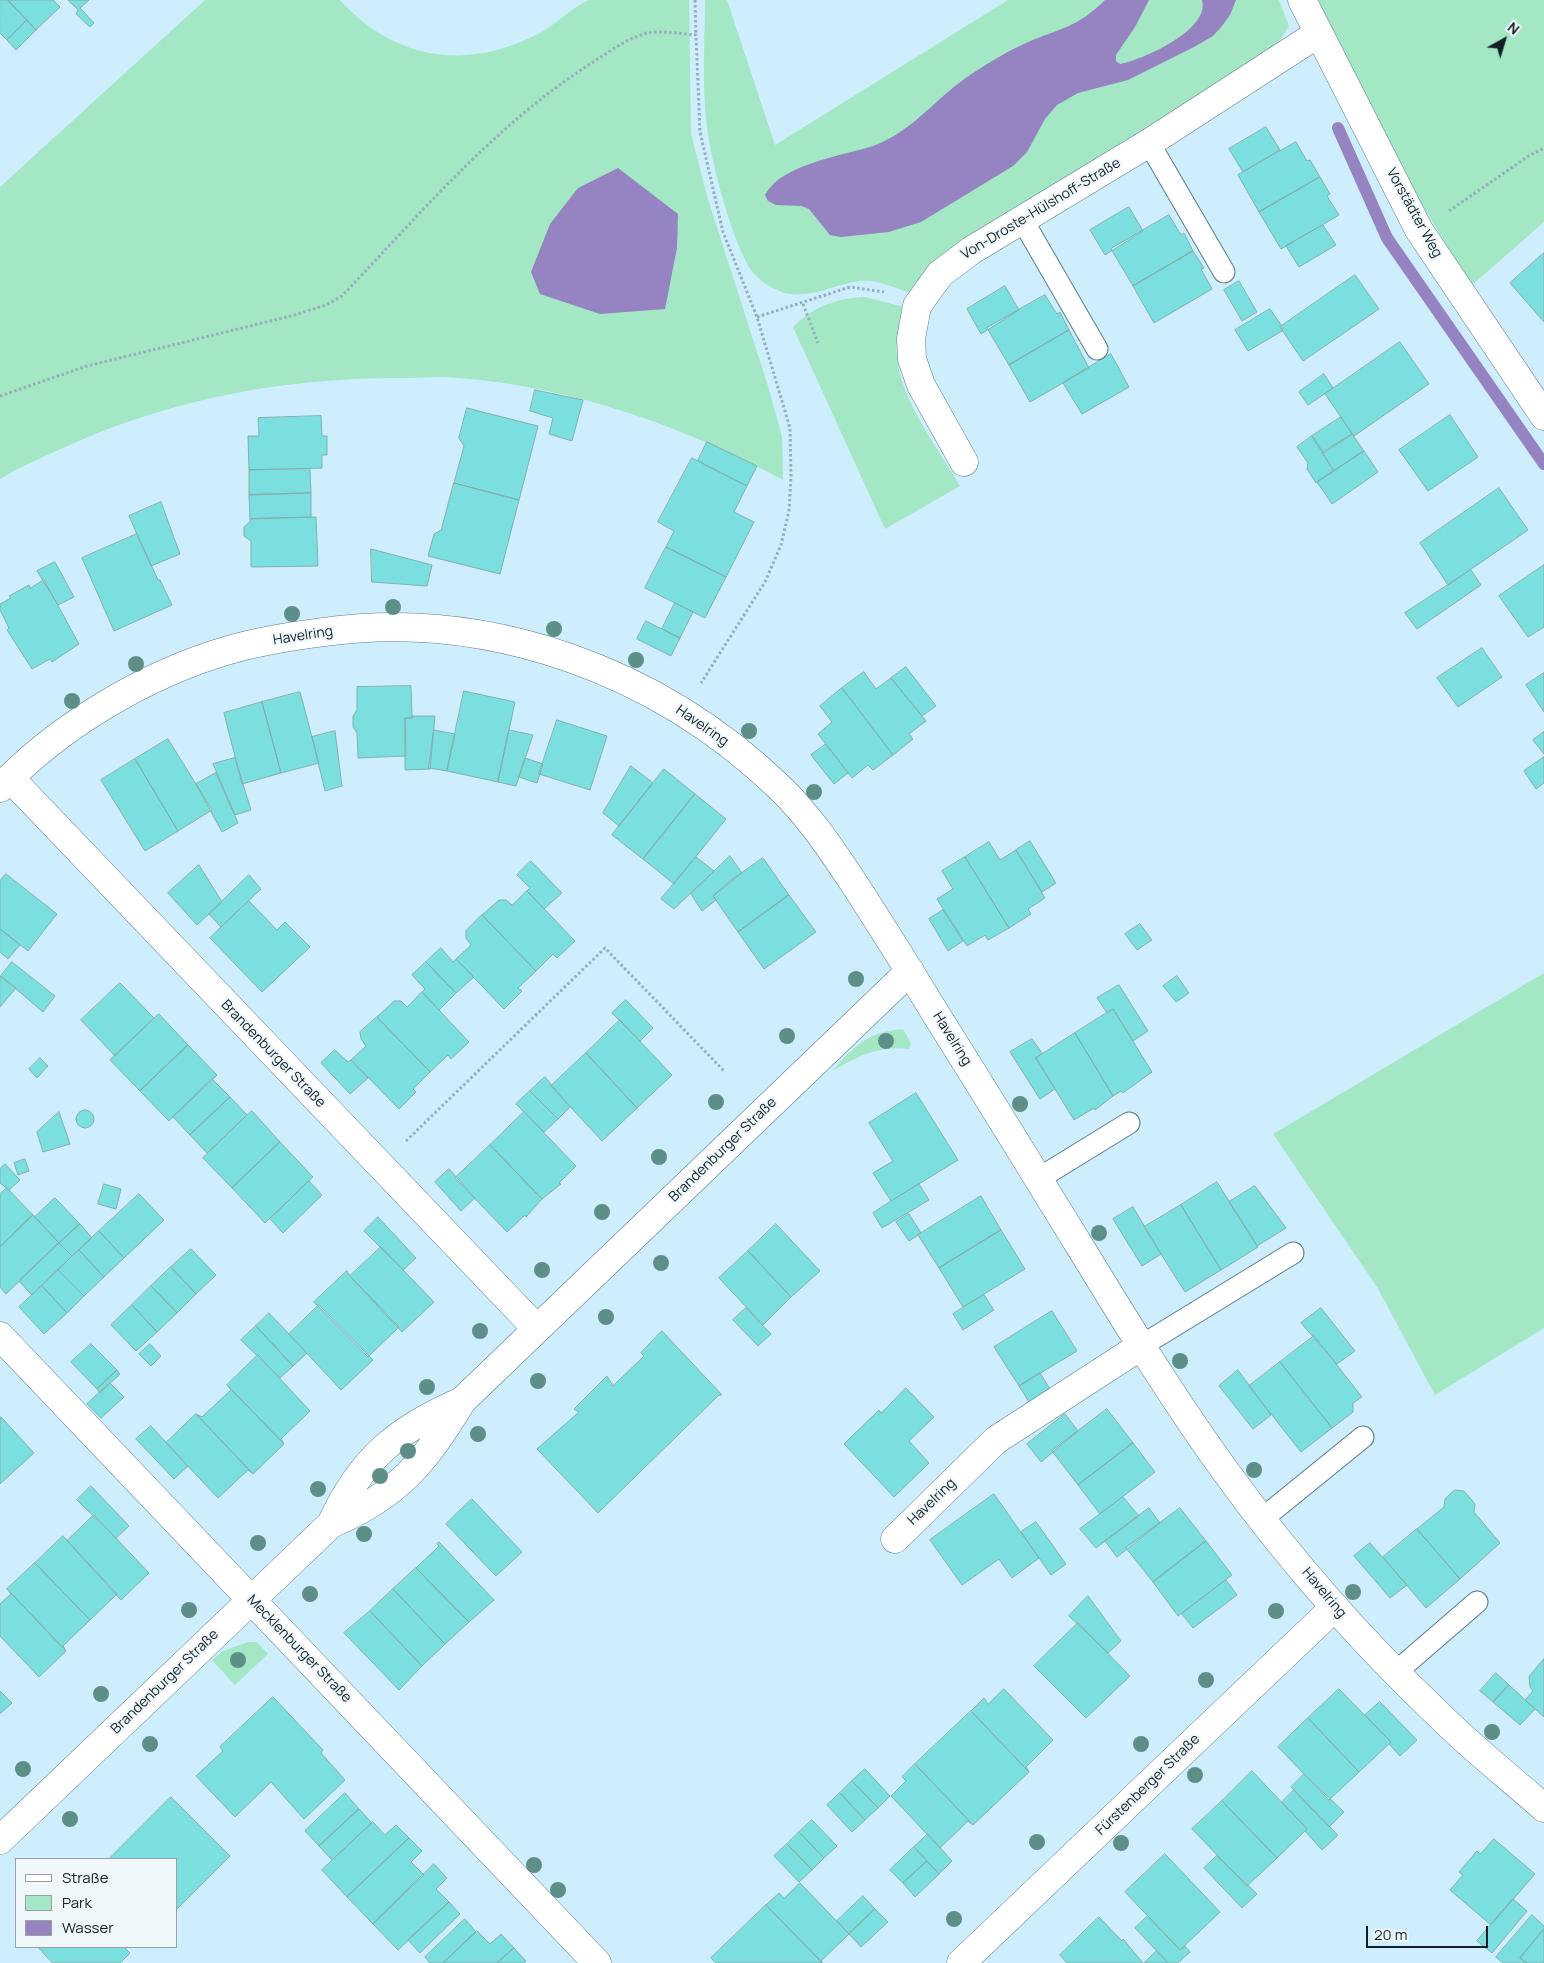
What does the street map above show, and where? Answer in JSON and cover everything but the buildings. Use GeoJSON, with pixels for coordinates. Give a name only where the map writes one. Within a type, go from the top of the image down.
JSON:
{"type":"FeatureCollection","features":[{"type":"Feature","properties":{"kind":"street","name":"Vorstädter Weg"},"geometry":{"type":"LineString","coordinates":[[1302,0],[1420,230],[1544,416]]}},
{"type":"Feature","properties":{"kind":"street","name":"Von-Droste-Hülshoff-Straße"},"geometry":{"type":"LineString","coordinates":[[964,462],[921,386],[912,359],[911,339],[917,306],[940,274],[954,262],[1149,143],[1319,34]]}},
{"type":"Feature","properties":{"kind":"street","name":"Havelring"},"geometry":{"type":"LineString","coordinates":[[5,783],[53,740],[83,719],[128,693],[182,667],[228,650],[290,636],[353,628],[393,626],[450,629],[509,639],[568,655],[622,678],[683,711],[735,748],[780,787],[814,826],[910,971],[1141,1346],[1221,1465],[1262,1519],[1334,1607],[1396,1672],[1442,1718],[1544,1808]]}},
{"type":"Feature","properties":{"kind":"street","name":"Brandenburger Straße"},"geometry":{"type":"LineString","coordinates":[[5,783],[537,1329]]}},
{"type":"Feature","properties":{"kind":"street","name":"Brandenburger Straße"},"geometry":{"type":"LineString","coordinates":[[0,1840],[331,1524],[363,1510],[406,1477],[437,1442],[462,1400],[910,971]]}},
{"type":"Feature","properties":{"kind":"street","name":"Mecklenburger Straße"},"geometry":{"type":"LineString","coordinates":[[0,1336],[597,1963]]}},
{"type":"Feature","properties":{"kind":"street","name":"Havelring"},"geometry":{"type":"LineString","coordinates":[[895,1539],[996,1440],[1141,1346]]}},
{"type":"Feature","properties":{"kind":"street","name":"Brandenburger Straße"},"geometry":{"type":"LineString","coordinates":[[331,1524],[344,1495],[360,1471],[382,1450],[399,1435],[425,1417],[462,1400]]}},
{"type":"Feature","properties":{"kind":"street","name":"Fürstenberger Straße"},"geometry":{"type":"LineString","coordinates":[[961,1963],[1334,1607]]}},
{"type":"Feature","properties":{"kind":"lane"},"geometry":{"type":"LineString","coordinates":[[1149,143],[1224,272]]}},
{"type":"Feature","properties":{"kind":"lane"},"geometry":{"type":"LineString","coordinates":[[1023,220],[1097,349]]}},
{"type":"Feature","properties":{"kind":"lane"},"geometry":{"type":"LineString","coordinates":[[1038,1179],[1130,1122]]}},
{"type":"Feature","properties":{"kind":"lane"},"geometry":{"type":"LineString","coordinates":[[1141,1346],[1293,1253]]}},
{"type":"Feature","properties":{"kind":"lane"},"geometry":{"type":"LineString","coordinates":[[1262,1519],[1363,1437]]}},
{"type":"Feature","properties":{"kind":"lane"},"geometry":{"type":"LineString","coordinates":[[1396,1672],[1477,1602]]}},
{"type":"Feature","properties":{"kind":"path"},"geometry":{"type":"LineString","coordinates":[[683,711],[765,582],[781,545],[789,511],[792,476],[790,428],[757,317],[723,232],[700,132],[695,0]]}},
{"type":"Feature","properties":{"kind":"path"},"geometry":{"type":"LineString","coordinates":[[0,396],[87,366],[291,316],[326,305],[342,296],[448,181],[505,128],[573,75],[624,42],[648,33],[696,35]]}},
{"type":"Feature","properties":{"kind":"path"},"geometry":{"type":"LineString","coordinates":[[1420,230],[1527,157],[1544,148]]}},
{"type":"Feature","properties":{"kind":"path"},"geometry":{"type":"LineString","coordinates":[[757,317],[850,287],[880,290],[917,306]]}},
{"type":"Feature","properties":{"kind":"path"},"geometry":{"type":"LineString","coordinates":[[802,304],[818,342]]}},
{"type":"Feature","properties":{"kind":"path"},"geometry":{"type":"LineString","coordinates":[[380,1166],[605,948],[724,1072]]}},
{"type":"Feature","properties":{"kind":"green space"},"geometry":{"type":"Polygon","coordinates":[[[205,0],[340,0],[361,20],[384,36],[408,47],[434,54],[460,55],[486,52],[513,45],[540,33],[579,5],[590,0],[689,0],[691,134],[707,196],[782,436],[783,480],[745,460],[667,426],[626,412],[544,390],[502,383],[440,377],[314,382],[224,395],[137,419],[94,435],[32,462],[0,479],[0,187],[205,0]]]}},
{"type":"Feature","properties":{"kind":"green space"},"geometry":{"type":"Polygon","coordinates":[[[705,0],[727,0],[775,145],[1008,0],[1279,0],[1289,26],[1280,40],[1269,51],[949,252],[911,293],[886,284],[860,281],[811,293],[791,294],[769,286],[751,270],[743,256],[722,196],[711,153],[706,118],[704,74],[705,0]]]}},
{"type":"Feature","properties":{"kind":"green space"},"geometry":{"type":"Polygon","coordinates":[[[1317,0],[1544,0],[1544,222],[1471,286],[1407,179],[1317,0]]]}},
{"type":"Feature","properties":{"kind":"green space"},"geometry":{"type":"Polygon","coordinates":[[[865,297],[904,307],[898,331],[897,356],[905,390],[921,423],[960,486],[885,529],[793,327],[809,314],[826,305],[844,299],[865,297]]]}},
{"type":"Feature","properties":{"kind":"green space"},"geometry":{"type":"Polygon","coordinates":[[[1544,973],[1544,1328],[1435,1395],[1377,1287],[1273,1134],[1544,973]]]}},
{"type":"Feature","properties":{"kind":"green space"},"geometry":{"type":"Polygon","coordinates":[[[903,1029],[911,1043],[909,1049],[878,1050],[832,1071],[848,1054],[871,1037],[880,1033],[903,1029]]]}},
{"type":"Feature","properties":{"kind":"green space"},"geometry":{"type":"Polygon","coordinates":[[[248,1642],[257,1642],[268,1654],[235,1685],[212,1660],[223,1651],[248,1642]]]}},
{"type":"Feature","properties":{"kind":"water"},"geometry":{"type":"Polygon","coordinates":[[[1105,0],[1149,0],[1135,27],[1116,55],[1116,61],[1120,64],[1158,50],[1186,32],[1196,22],[1202,11],[1202,0],[1236,0],[1230,15],[1213,36],[1128,80],[1078,93],[1057,105],[1045,119],[1027,152],[1013,166],[921,222],[889,232],[841,237],[830,235],[809,209],[801,206],[776,205],[768,201],[765,195],[773,184],[784,176],[813,163],[888,140],[901,132],[973,73],[1019,46],[1077,22],[1105,0]]]}},
{"type":"Feature","properties":{"kind":"water"},"geometry":{"type":"Polygon","coordinates":[[[618,168],[678,214],[677,248],[665,309],[600,314],[540,294],[531,272],[550,224],[578,188],[618,168]]]}},
{"type":"Feature","properties":{"kind":"waterway"},"geometry":{"type":"LineString","coordinates":[[1338,128],[1387,238],[1544,464]]}}]}
